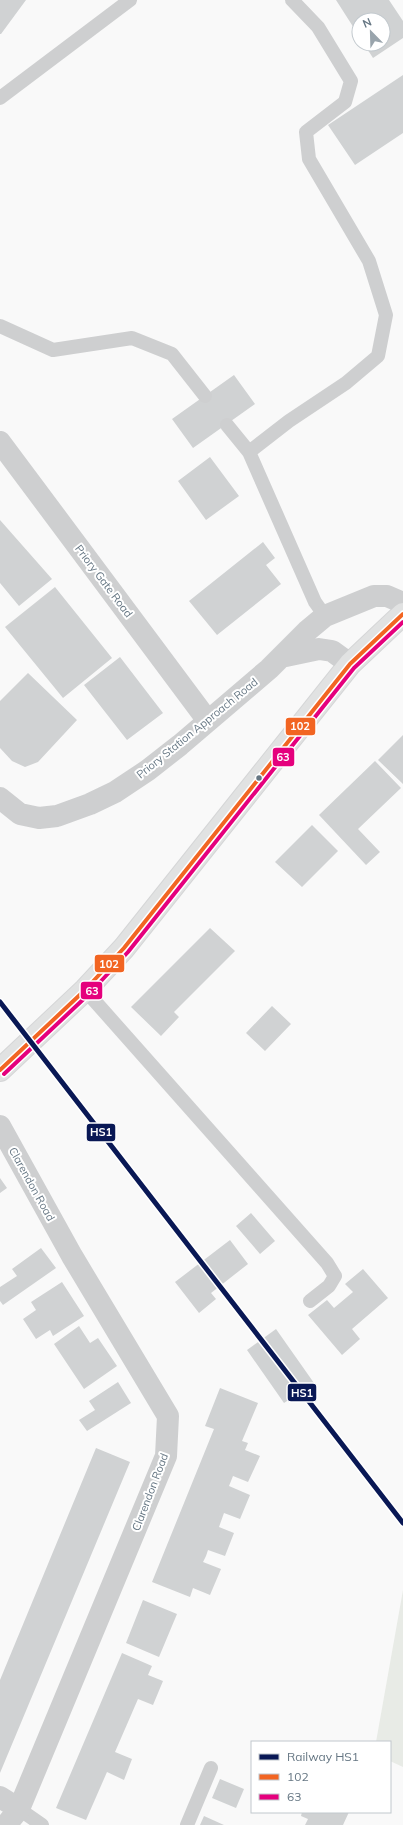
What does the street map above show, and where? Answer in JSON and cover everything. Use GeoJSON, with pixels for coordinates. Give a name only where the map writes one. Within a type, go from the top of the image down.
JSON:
{"type":"FeatureCollection","features":[{"type":"Feature","properties":{"kind":"main road"},"geometry":{"type":"LineString","coordinates":[[0,1070],[78,996],[124,948],[350,664],[403,614]]}},
{"type":"Feature","properties":{"kind":"street","name":"Priory Gate Road"},"geometry":{"type":"LineString","coordinates":[[0,442],[208,721]]}},
{"type":"Feature","properties":{"kind":"street","name":"Priory Station Approach Road"},"geometry":{"type":"LineString","coordinates":[[0,798],[20,814],[40,818],[57,816],[74,811],[115,792],[148,770],[208,721],[325,616],[374,596],[387,596],[403,603]]}},
{"type":"Feature","properties":{"kind":"street","name":"Priory Station Approach Road"},"geometry":{"type":"LineString","coordinates":[[281,657],[319,648],[332,651],[350,664]]}},
{"type":"Feature","properties":{"kind":"street","name":"Clarendon Road"},"geometry":{"type":"LineString","coordinates":[[0,1126],[72,1256],[168,1416],[166,1456],[13,1817]]}},
{"type":"Feature","properties":{"kind":"street"},"geometry":{"type":"LineString","coordinates":[[0,1797],[13,1817]]}},
{"type":"Feature","properties":{"kind":"lane"},"geometry":{"type":"LineString","coordinates":[[0,98],[130,0]]}},
{"type":"Feature","properties":{"kind":"lane"},"geometry":{"type":"LineString","coordinates":[[249,452],[289,421],[346,383],[378,356],[386,315],[369,261],[309,159],[306,132],[344,102],[351,81],[318,27],[292,0]]}},
{"type":"Feature","properties":{"kind":"lane"},"geometry":{"type":"LineString","coordinates":[[0,326],[53,350],[132,338],[172,354],[205,396]]}},
{"type":"Feature","properties":{"kind":"lane"},"geometry":{"type":"LineString","coordinates":[[227,425],[249,452],[314,602],[325,616]]}},
{"type":"Feature","properties":{"kind":"lane"},"geometry":{"type":"LineString","coordinates":[[78,996],[327,1263],[335,1276],[329,1286],[310,1300]]}},
{"type":"Feature","properties":{"kind":"lane"},"geometry":{"type":"LineString","coordinates":[[187,1825],[210,1768]]}},
{"type":"Feature","properties":{"kind":"lane"},"geometry":{"type":"LineString","coordinates":[[13,1817],[42,1825]]}},
{"type":"Feature","properties":{"kind":"shaded area"},"geometry":{"type":"Polygon","coordinates":[[[403,1590],[403,1767],[391,1761],[391,1741],[376,1741],[403,1590]]]}},
{"type":"Feature","properties":{"kind":"building"},"geometry":{"type":"Polygon","coordinates":[[[0,0],[26,0],[1,34],[0,34],[0,0]]]}},
{"type":"Feature","properties":{"kind":"building"},"geometry":{"type":"Polygon","coordinates":[[[336,0],[389,0],[403,21],[403,38],[391,46],[391,12],[351,12],[351,23],[336,0]]]}},
{"type":"Feature","properties":{"kind":"building"},"geometry":{"type":"Polygon","coordinates":[[[369,52],[382,52],[373,58],[369,52]]]}},
{"type":"Feature","properties":{"kind":"building"},"geometry":{"type":"Polygon","coordinates":[[[403,75],[403,133],[355,165],[328,125],[403,75]]]}},
{"type":"Feature","properties":{"kind":"building"},"geometry":{"type":"Polygon","coordinates":[[[234,375],[255,404],[193,448],[172,419],[234,375]]]}},
{"type":"Feature","properties":{"kind":"building"},"geometry":{"type":"Polygon","coordinates":[[[210,457],[239,496],[206,520],[178,481],[210,457]]]}},
{"type":"Feature","properties":{"kind":"building"},"geometry":{"type":"Polygon","coordinates":[[[0,520],[52,579],[19,606],[0,583],[0,520]]]}},
{"type":"Feature","properties":{"kind":"building"},"geometry":{"type":"Polygon","coordinates":[[[263,542],[275,558],[266,565],[281,584],[217,635],[189,601],[263,542]]]}},
{"type":"Feature","properties":{"kind":"building"},"geometry":{"type":"Polygon","coordinates":[[[55,587],[112,658],[63,698],[5,627],[55,587]]]}},
{"type":"Feature","properties":{"kind":"building"},"geometry":{"type":"Polygon","coordinates":[[[120,657],[163,713],[127,740],[84,685],[120,657]]]}},
{"type":"Feature","properties":{"kind":"building"},"geometry":{"type":"Polygon","coordinates":[[[28,673],[77,720],[38,762],[25,767],[12,761],[0,748],[0,701],[28,673]]]}},
{"type":"Feature","properties":{"kind":"building"},"geometry":{"type":"Polygon","coordinates":[[[403,735],[403,784],[378,760],[403,735]]]}},
{"type":"Feature","properties":{"kind":"building"},"geometry":{"type":"Polygon","coordinates":[[[375,761],[401,788],[358,829],[380,852],[366,865],[319,815],[375,761]]]}},
{"type":"Feature","properties":{"kind":"building"},"geometry":{"type":"Polygon","coordinates":[[[312,825],[338,851],[302,887],[275,862],[312,825]]]}},
{"type":"Feature","properties":{"kind":"building"},"geometry":{"type":"Polygon","coordinates":[[[210,928],[235,951],[174,1012],[179,1017],[161,1036],[131,1007],[210,928]]]}},
{"type":"Feature","properties":{"kind":"building"},"geometry":{"type":"Polygon","coordinates":[[[272,1006],[291,1024],[265,1051],[246,1033],[272,1006]]]}},
{"type":"Feature","properties":{"kind":"building"},"geometry":{"type":"Polygon","coordinates":[[[0,1178],[7,1188],[0,1193],[0,1178]]]}},
{"type":"Feature","properties":{"kind":"building"},"geometry":{"type":"Polygon","coordinates":[[[251,1213],[275,1241],[260,1254],[236,1226],[251,1213]]]}},
{"type":"Feature","properties":{"kind":"building"},"geometry":{"type":"Polygon","coordinates":[[[230,1240],[248,1264],[211,1293],[216,1299],[199,1313],[175,1282],[230,1240]]]}},
{"type":"Feature","properties":{"kind":"building"},"geometry":{"type":"Polygon","coordinates":[[[41,1248],[56,1268],[3,1305],[0,1301],[0,1287],[17,1276],[12,1269],[41,1248]]]}},
{"type":"Feature","properties":{"kind":"building"},"geometry":{"type":"Polygon","coordinates":[[[363,1269],[388,1298],[352,1329],[360,1339],[342,1355],[308,1315],[327,1300],[334,1308],[353,1292],[345,1284],[363,1269]]]}},
{"type":"Feature","properties":{"kind":"building"},"geometry":{"type":"Polygon","coordinates":[[[62,1282],[84,1316],[53,1336],[50,1330],[36,1339],[23,1319],[36,1310],[31,1302],[62,1282]]]}},
{"type":"Feature","properties":{"kind":"building"},"geometry":{"type":"Polygon","coordinates":[[[79,1326],[90,1343],[98,1338],[117,1366],[84,1389],[54,1344],[79,1326]]]}},
{"type":"Feature","properties":{"kind":"building"},"geometry":{"type":"Polygon","coordinates":[[[276,1329],[314,1383],[284,1403],[247,1350],[276,1329]]]}},
{"type":"Feature","properties":{"kind":"building"},"geometry":{"type":"Polygon","coordinates":[[[118,1382],[131,1403],[87,1431],[79,1420],[95,1410],[89,1401],[118,1382]]]}},
{"type":"Feature","properties":{"kind":"building"},"geometry":{"type":"Polygon","coordinates":[[[220,1388],[258,1403],[242,1441],[248,1443],[245,1450],[260,1456],[248,1482],[233,1476],[229,1486],[250,1495],[240,1519],[224,1513],[219,1527],[234,1533],[225,1556],[208,1550],[203,1562],[221,1569],[210,1595],[193,1588],[190,1597],[152,1582],[214,1429],[205,1426],[220,1388]]]}},
{"type":"Feature","properties":{"kind":"building"},"geometry":{"type":"Polygon","coordinates":[[[96,1448],[130,1462],[0,1773],[0,1680],[96,1448]]]}},
{"type":"Feature","properties":{"kind":"building"},"geometry":{"type":"Polygon","coordinates":[[[143,1600],[177,1614],[159,1657],[126,1643],[143,1600]]]}},
{"type":"Feature","properties":{"kind":"building"},"geometry":{"type":"Polygon","coordinates":[[[122,1653],[152,1666],[148,1675],[163,1681],[153,1705],[138,1699],[115,1752],[132,1759],[124,1780],[107,1772],[86,1820],[56,1808],[122,1653]]]}},
{"type":"Feature","properties":{"kind":"building"},"geometry":{"type":"Polygon","coordinates":[[[220,1779],[244,1789],[236,1808],[212,1798],[220,1779]]]}},
{"type":"Feature","properties":{"kind":"building"},"geometry":{"type":"Polygon","coordinates":[[[302,1813],[349,1813],[343,1825],[305,1825],[308,1819],[301,1816],[302,1813]]]}},
{"type":"Feature","properties":{"kind":"building"},"geometry":{"type":"Polygon","coordinates":[[[204,1816],[224,1825],[200,1825],[204,1816]]]}},
{"type":"Feature","properties":{"kind":"rail line","name":"HS1"},"geometry":{"type":"LineString","coordinates":[[0,1002],[403,1523]]}},
{"type":"Feature","properties":{"kind":"transit line","name":"102"},"geometry":{"type":"LineString","coordinates":[[0,1070],[85,990],[124,948],[350,664],[403,614]]}},
{"type":"Feature","properties":{"kind":"transit line","name":"63"},"geometry":{"type":"LineString","coordinates":[[4,1074],[89,994],[128,952],[354,668],[403,622]]}}]}
